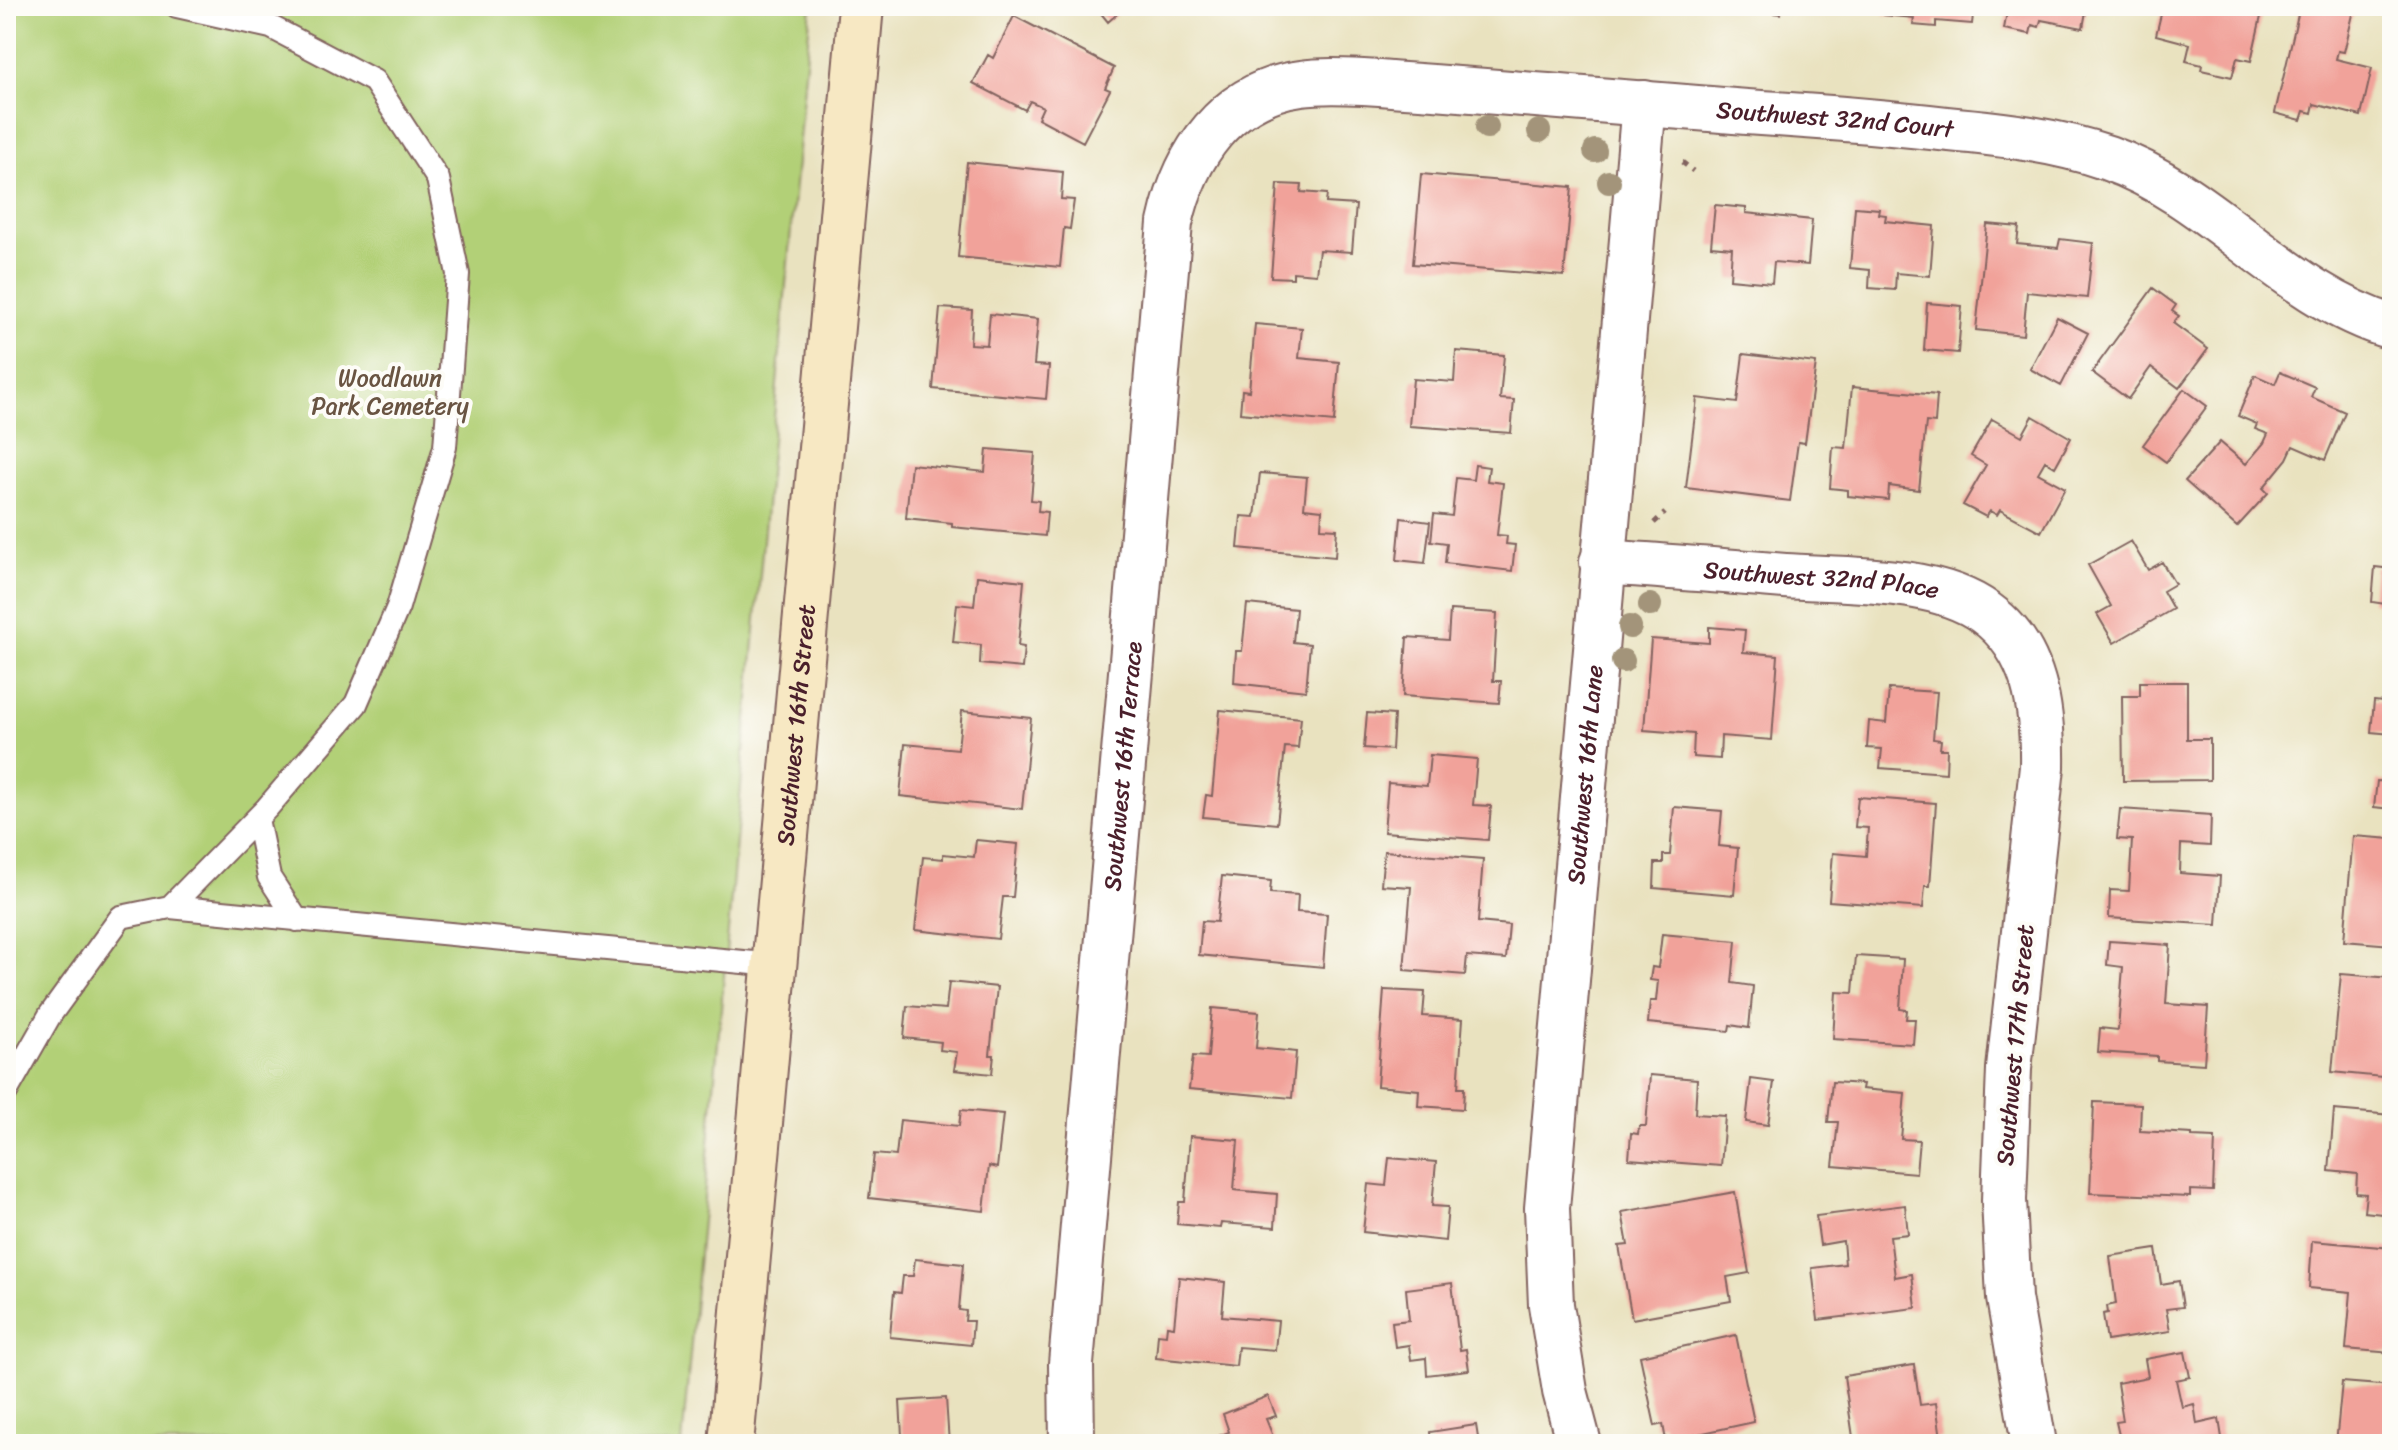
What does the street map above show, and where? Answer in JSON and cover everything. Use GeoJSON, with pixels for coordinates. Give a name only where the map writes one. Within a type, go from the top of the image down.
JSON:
{"type":"FeatureCollection","features":[{"type":"Feature","properties":{"kind":"street","name":"Southwest 16th Street"},"geometry":{"type":"LineString","coordinates":[[731,1444],[861,6]]}},
{"type":"Feature","properties":{"kind":"street","name":"Southwest 32nd Court"},"geometry":{"type":"LineString","coordinates":[[1235,110],[1253,97],[1278,88],[1326,81],[1934,127],[2070,146],[2113,160],[2183,195],[2312,291],[2392,327]]}},
{"type":"Feature","properties":{"kind":"street","name":"Southwest 16th Lane"},"geometry":{"type":"LineString","coordinates":[[1579,1444],[1565,1391],[1551,1305],[1547,1208],[1644,103]]}},
{"type":"Feature","properties":{"kind":"street","name":"Southwest 16th Terrace"},"geometry":{"type":"LineString","coordinates":[[1072,1444],[1073,1333],[1170,223],[1186,169],[1201,145],[1235,110]]}},
{"type":"Feature","properties":{"kind":"street","name":"Southwest 32nd Place"},"geometry":{"type":"LineString","coordinates":[[1602,562],[1920,588],[1955,598],[1987,613],[2019,648]]}},
{"type":"Feature","properties":{"kind":"street","name":"Southwest 17th Street"},"geometry":{"type":"LineString","coordinates":[[2019,648],[2031,671],[2038,695],[2042,767],[2009,1069],[2004,1200],[2009,1298],[2034,1444]]}},
{"type":"Feature","properties":{"kind":"lane"},"geometry":{"type":"LineString","coordinates":[[170,907],[257,819],[356,704],[398,607],[445,447],[458,274],[438,179],[374,81],[271,27],[177,6]]}},
{"type":"Feature","properties":{"kind":"lane"},"geometry":{"type":"LineString","coordinates":[[257,819],[269,877],[297,920]]}},
{"type":"Feature","properties":{"kind":"lane"},"geometry":{"type":"LineString","coordinates":[[6,1092],[50,1015],[121,917],[170,907],[774,965]]}},
{"type":"Feature","properties":{"kind":"green space","name":"Woodlawn Park Cemetery"},"geometry":{"type":"Polygon","coordinates":[[[6,6],[811,6],[682,1444],[6,1444],[6,6]]]}},
{"type":"Feature","properties":{"kind":"building"},"geometry":{"type":"Polygon","coordinates":[[[1095,6],[1126,6],[1108,22],[1095,6]]]}},
{"type":"Feature","properties":{"kind":"building"},"geometry":{"type":"Polygon","coordinates":[[[1748,6],[1782,6],[1781,14],[1748,10],[1748,6]]]}},
{"type":"Feature","properties":{"kind":"building"},"geometry":{"type":"Polygon","coordinates":[[[1884,6],[1974,6],[1972,24],[1936,21],[1936,27],[1913,25],[1914,18],[1884,15],[1884,6]]]}},
{"type":"Feature","properties":{"kind":"building"},"geometry":{"type":"Polygon","coordinates":[[[2008,6],[2087,6],[2083,28],[2041,20],[2039,27],[2032,25],[2030,34],[2004,29],[2008,6]]]}},
{"type":"Feature","properties":{"kind":"building"},"geometry":{"type":"Polygon","coordinates":[[[2163,6],[2233,6],[2262,12],[2251,61],[2237,58],[2232,77],[2201,70],[2202,65],[2186,61],[2190,44],[2156,35],[2163,6]]]}},
{"type":"Feature","properties":{"kind":"building"},"geometry":{"type":"Polygon","coordinates":[[[2300,6],[2355,6],[2344,52],[2338,51],[2336,59],[2372,68],[2361,116],[2314,104],[2312,113],[2304,111],[2301,120],[2275,113],[2300,6]]]}},
{"type":"Feature","properties":{"kind":"building"},"geometry":{"type":"Polygon","coordinates":[[[1014,16],[1114,68],[1105,88],[1110,90],[1083,142],[1038,118],[1043,107],[1030,101],[1025,110],[973,83],[988,55],[993,58],[1014,16]]]}},
{"type":"Feature","properties":{"kind":"building"},"geometry":{"type":"Polygon","coordinates":[[[967,162],[1063,172],[1061,199],[1074,200],[1070,229],[1064,228],[1060,267],[958,257],[967,162]]]}},
{"type":"Feature","properties":{"kind":"building"},"geometry":{"type":"Polygon","coordinates":[[[1421,174],[1572,187],[1564,276],[1413,264],[1421,174]]]}},
{"type":"Feature","properties":{"kind":"building"},"geometry":{"type":"Polygon","coordinates":[[[1278,184],[1302,185],[1301,192],[1327,194],[1326,203],[1356,205],[1352,252],[1319,250],[1316,274],[1293,272],[1293,278],[1271,277],[1278,184]]]}},
{"type":"Feature","properties":{"kind":"building"},"geometry":{"type":"Polygon","coordinates":[[[1715,205],[1746,208],[1746,213],[1812,220],[1808,265],[1774,262],[1772,283],[1730,279],[1732,248],[1711,246],[1715,205]]]}},
{"type":"Feature","properties":{"kind":"building"},"geometry":{"type":"Polygon","coordinates":[[[1855,207],[1879,209],[1878,214],[1886,215],[1885,221],[1934,226],[1930,276],[1896,273],[1895,290],[1869,288],[1870,270],[1850,268],[1855,207]]]}},
{"type":"Feature","properties":{"kind":"building"},"geometry":{"type":"Polygon","coordinates":[[[1987,224],[2019,227],[2017,244],[2058,248],[2060,239],[2093,243],[2087,298],[2027,292],[2023,335],[1976,330],[1987,224]]]}},
{"type":"Feature","properties":{"kind":"building"},"geometry":{"type":"Polygon","coordinates":[[[2153,288],[2176,305],[2172,311],[2179,316],[2173,323],[2208,349],[2179,388],[2151,367],[2128,399],[2092,372],[2153,288]]]}},
{"type":"Feature","properties":{"kind":"building"},"geometry":{"type":"Polygon","coordinates":[[[1927,303],[1962,306],[1958,353],[1924,350],[1927,303]]]}},
{"type":"Feature","properties":{"kind":"building"},"geometry":{"type":"Polygon","coordinates":[[[940,308],[972,310],[970,344],[987,345],[990,314],[1038,319],[1034,365],[1049,366],[1046,399],[933,389],[940,308]]]}},
{"type":"Feature","properties":{"kind":"building"},"geometry":{"type":"Polygon","coordinates":[[[2057,317],[2088,333],[2061,386],[2030,369],[2057,317]]]}},
{"type":"Feature","properties":{"kind":"building"},"geometry":{"type":"Polygon","coordinates":[[[1255,324],[1302,328],[1299,358],[1339,362],[1334,422],[1240,413],[1242,390],[1249,391],[1255,324]]]}},
{"type":"Feature","properties":{"kind":"building"},"geometry":{"type":"Polygon","coordinates":[[[1456,351],[1504,355],[1500,399],[1514,400],[1511,433],[1409,426],[1413,379],[1454,382],[1456,351]]]}},
{"type":"Feature","properties":{"kind":"building"},"geometry":{"type":"Polygon","coordinates":[[[1743,354],[1816,363],[1805,443],[1798,442],[1790,501],[1686,488],[1697,398],[1737,403],[1743,354]]]}},
{"type":"Feature","properties":{"kind":"building"},"geometry":{"type":"Polygon","coordinates":[[[2280,372],[2315,387],[2311,397],[2345,412],[2325,460],[2293,446],[2287,459],[2263,488],[2268,493],[2237,527],[2185,481],[2220,442],[2246,464],[2268,434],[2255,429],[2257,424],[2238,416],[2255,375],[2275,384],[2280,372]]]}},
{"type":"Feature","properties":{"kind":"building"},"geometry":{"type":"Polygon","coordinates":[[[1852,387],[1937,395],[1935,423],[1926,422],[1919,490],[1889,486],[1888,500],[1848,496],[1848,490],[1830,488],[1833,447],[1846,448],[1852,387]]]}},
{"type":"Feature","properties":{"kind":"building"},"geometry":{"type":"Polygon","coordinates":[[[2184,389],[2207,406],[2166,462],[2143,445],[2184,389]]]}},
{"type":"Feature","properties":{"kind":"building"},"geometry":{"type":"Polygon","coordinates":[[[2033,416],[2071,438],[2055,467],[2045,461],[2038,473],[2065,488],[2041,532],[2000,510],[1997,515],[1990,511],[1986,517],[1963,505],[1986,465],[1971,456],[1992,419],[2022,436],[2033,416]]]}},
{"type":"Feature","properties":{"kind":"building"},"geometry":{"type":"Polygon","coordinates":[[[987,449],[1035,453],[1031,500],[1039,501],[1038,511],[1047,512],[1045,536],[952,527],[952,523],[906,518],[911,464],[985,472],[987,449]]]}},
{"type":"Feature","properties":{"kind":"building"},"geometry":{"type":"Polygon","coordinates":[[[1475,465],[1489,467],[1487,481],[1503,483],[1497,535],[1507,536],[1506,544],[1515,545],[1512,571],[1445,563],[1447,543],[1431,541],[1434,514],[1452,516],[1456,478],[1473,480],[1475,465]]]}},
{"type":"Feature","properties":{"kind":"building"},"geometry":{"type":"Polygon","coordinates":[[[1260,473],[1307,477],[1304,508],[1322,510],[1321,528],[1337,529],[1335,557],[1238,548],[1241,516],[1255,517],[1260,473]]]}},
{"type":"Feature","properties":{"kind":"building"},"geometry":{"type":"Polygon","coordinates":[[[1401,518],[1430,522],[1425,563],[1397,560],[1401,518]]]}},
{"type":"Feature","properties":{"kind":"building"},"geometry":{"type":"Polygon","coordinates":[[[2131,541],[2148,570],[2162,562],[2175,584],[2163,591],[2173,609],[2114,643],[2097,614],[2111,606],[2088,565],[2131,541]]]}},
{"type":"Feature","properties":{"kind":"building"},"geometry":{"type":"Polygon","coordinates":[[[2375,567],[2392,569],[2392,605],[2372,602],[2375,567]]]}},
{"type":"Feature","properties":{"kind":"building"},"geometry":{"type":"Polygon","coordinates":[[[977,576],[1024,581],[1018,646],[1024,647],[1022,668],[980,664],[981,645],[953,642],[957,604],[974,606],[977,576]]]}},
{"type":"Feature","properties":{"kind":"building"},"geometry":{"type":"Polygon","coordinates":[[[1247,604],[1296,609],[1293,642],[1310,644],[1306,691],[1234,683],[1236,651],[1242,651],[1247,604]]]}},
{"type":"Feature","properties":{"kind":"building"},"geometry":{"type":"Polygon","coordinates":[[[1450,610],[1497,613],[1493,681],[1501,681],[1499,703],[1403,696],[1407,637],[1448,640],[1450,610]]]}},
{"type":"Feature","properties":{"kind":"building"},"geometry":{"type":"Polygon","coordinates":[[[1709,627],[1745,630],[1743,652],[1778,655],[1772,740],[1721,736],[1720,759],[1693,757],[1694,734],[1644,730],[1651,639],[1709,643],[1709,627]]]}},
{"type":"Feature","properties":{"kind":"building"},"geometry":{"type":"Polygon","coordinates":[[[2140,682],[2187,682],[2187,739],[2210,739],[2210,780],[2123,781],[2122,696],[2140,696],[2140,682]]]}},
{"type":"Feature","properties":{"kind":"building"},"geometry":{"type":"Polygon","coordinates":[[[1889,689],[1937,692],[1933,739],[1941,740],[1940,749],[1947,749],[1946,773],[1880,768],[1882,749],[1867,748],[1869,721],[1886,723],[1889,689]]]}},
{"type":"Feature","properties":{"kind":"building"},"geometry":{"type":"Polygon","coordinates":[[[2374,701],[2392,703],[2392,734],[2371,732],[2374,701]]]}},
{"type":"Feature","properties":{"kind":"building"},"geometry":{"type":"Polygon","coordinates":[[[1220,710],[1301,718],[1298,748],[1285,747],[1277,824],[1203,817],[1206,795],[1212,796],[1220,710]]]}},
{"type":"Feature","properties":{"kind":"building"},"geometry":{"type":"Polygon","coordinates":[[[962,711],[1031,718],[1022,809],[900,796],[905,744],[958,749],[962,711]]]}},
{"type":"Feature","properties":{"kind":"building"},"geometry":{"type":"Polygon","coordinates":[[[1367,713],[1394,715],[1392,750],[1364,748],[1367,713]]]}},
{"type":"Feature","properties":{"kind":"building"},"geometry":{"type":"Polygon","coordinates":[[[1430,755],[1477,759],[1473,805],[1491,806],[1488,840],[1384,832],[1388,783],[1427,786],[1430,755]]]}},
{"type":"Feature","properties":{"kind":"building"},"geometry":{"type":"Polygon","coordinates":[[[2377,781],[2392,782],[2392,809],[2374,807],[2377,781]]]}},
{"type":"Feature","properties":{"kind":"building"},"geometry":{"type":"Polygon","coordinates":[[[1858,797],[1936,803],[1930,886],[1925,886],[1923,908],[1829,901],[1833,853],[1866,856],[1868,828],[1855,827],[1858,797]]]}},
{"type":"Feature","properties":{"kind":"building"},"geometry":{"type":"Polygon","coordinates":[[[1674,807],[1722,811],[1719,846],[1738,848],[1734,895],[1654,888],[1655,863],[1663,863],[1663,855],[1670,855],[1674,807]]]}},
{"type":"Feature","properties":{"kind":"building"},"geometry":{"type":"Polygon","coordinates":[[[2120,809],[2211,815],[2210,846],[2181,844],[2180,873],[2220,876],[2217,925],[2109,918],[2110,890],[2129,891],[2132,840],[2117,839],[2120,809]]]}},
{"type":"Feature","properties":{"kind":"building"},"geometry":{"type":"Polygon","coordinates":[[[2353,836],[2392,839],[2392,945],[2344,941],[2353,836]]]}},
{"type":"Feature","properties":{"kind":"building"},"geometry":{"type":"Polygon","coordinates":[[[976,840],[1018,844],[1013,897],[1003,897],[998,939],[915,930],[923,857],[943,859],[943,854],[974,857],[976,840]]]}},
{"type":"Feature","properties":{"kind":"building"},"geometry":{"type":"Polygon","coordinates":[[[1384,851],[1483,859],[1478,922],[1509,925],[1506,959],[1467,956],[1465,975],[1404,970],[1411,887],[1381,885],[1384,851]]]}},
{"type":"Feature","properties":{"kind":"building"},"geometry":{"type":"Polygon","coordinates":[[[1222,876],[1271,881],[1270,893],[1298,895],[1297,912],[1327,914],[1323,967],[1199,955],[1202,921],[1217,922],[1222,876]]]}},
{"type":"Feature","properties":{"kind":"building"},"geometry":{"type":"Polygon","coordinates":[[[1662,934],[1736,941],[1732,983],[1753,986],[1749,1028],[1730,1025],[1729,1031],[1648,1023],[1650,1001],[1656,1001],[1658,981],[1650,980],[1652,967],[1658,968],[1662,934]]]}},
{"type":"Feature","properties":{"kind":"building"},"geometry":{"type":"Polygon","coordinates":[[[2109,941],[2170,945],[2166,1004],[2208,1007],[2204,1064],[2157,1061],[2157,1056],[2098,1052],[2100,1028],[2118,1030],[2123,967],[2107,965],[2109,941]]]}},
{"type":"Feature","properties":{"kind":"building"},"geometry":{"type":"Polygon","coordinates":[[[1856,956],[1903,959],[1900,1009],[1907,1010],[1906,1019],[1915,1019],[1913,1044],[1833,1039],[1836,992],[1853,993],[1856,956]]]}},
{"type":"Feature","properties":{"kind":"building"},"geometry":{"type":"Polygon","coordinates":[[[2341,974],[2392,978],[2392,1078],[2332,1072],[2341,974]]]}},
{"type":"Feature","properties":{"kind":"building"},"geometry":{"type":"Polygon","coordinates":[[[949,982],[997,987],[990,1055],[994,1055],[992,1074],[954,1070],[957,1052],[940,1050],[941,1042],[904,1038],[907,1006],[946,1009],[949,982]]]}},
{"type":"Feature","properties":{"kind":"building"},"geometry":{"type":"Polygon","coordinates":[[[1384,990],[1425,992],[1423,1016],[1463,1019],[1458,1088],[1464,1088],[1463,1109],[1418,1106],[1419,1090],[1377,1086],[1384,990]]]}},
{"type":"Feature","properties":{"kind":"building"},"geometry":{"type":"Polygon","coordinates":[[[1212,1008],[1259,1012],[1256,1048],[1296,1052],[1292,1098],[1189,1089],[1193,1056],[1208,1057],[1212,1008]]]}},
{"type":"Feature","properties":{"kind":"building"},"geometry":{"type":"Polygon","coordinates":[[[1650,1075],[1697,1079],[1695,1114],[1725,1116],[1721,1166],[1629,1159],[1631,1133],[1638,1134],[1639,1126],[1646,1126],[1650,1075]]]}},
{"type":"Feature","properties":{"kind":"building"},"geometry":{"type":"Polygon","coordinates":[[[1751,1079],[1774,1082],[1768,1125],[1746,1122],[1751,1079]]]}},
{"type":"Feature","properties":{"kind":"building"},"geometry":{"type":"Polygon","coordinates":[[[1832,1082],[1863,1084],[1862,1089],[1905,1093],[1901,1139],[1919,1140],[1916,1173],[1833,1166],[1838,1122],[1828,1122],[1832,1082]]]}},
{"type":"Feature","properties":{"kind":"building"},"geometry":{"type":"Polygon","coordinates":[[[2094,1102],[2141,1104],[2140,1131],[2215,1138],[2213,1191],[2190,1190],[2190,1197],[2090,1193],[2094,1102]]]}},
{"type":"Feature","properties":{"kind":"building"},"geometry":{"type":"Polygon","coordinates":[[[961,1110],[1003,1114],[997,1168],[989,1166],[984,1211],[869,1198],[874,1154],[896,1156],[900,1120],[959,1126],[961,1110]]]}},
{"type":"Feature","properties":{"kind":"building"},"geometry":{"type":"Polygon","coordinates":[[[2334,1110],[2392,1115],[2392,1215],[2364,1212],[2366,1194],[2356,1193],[2357,1174],[2329,1171],[2334,1110]]]}},
{"type":"Feature","properties":{"kind":"building"},"geometry":{"type":"Polygon","coordinates":[[[1190,1136],[1238,1140],[1234,1190],[1277,1194],[1275,1227],[1221,1223],[1220,1228],[1177,1224],[1179,1202],[1185,1202],[1190,1136]]]}},
{"type":"Feature","properties":{"kind":"building"},"geometry":{"type":"Polygon","coordinates":[[[1389,1158],[1436,1162],[1432,1206],[1448,1207],[1445,1241],[1363,1232],[1368,1184],[1386,1186],[1389,1158]]]}},
{"type":"Feature","properties":{"kind":"building"},"geometry":{"type":"Polygon","coordinates":[[[1735,1192],[1749,1273],[1727,1277],[1731,1301],[1632,1319],[1619,1246],[1628,1245],[1622,1212],[1735,1192]]]}},
{"type":"Feature","properties":{"kind":"building"},"geometry":{"type":"Polygon","coordinates":[[[1905,1205],[1908,1234],[1890,1236],[1895,1277],[1912,1274],[1916,1308],[1818,1320],[1812,1268],[1845,1264],[1843,1241],[1820,1245],[1816,1216],[1905,1205]]]}},
{"type":"Feature","properties":{"kind":"building"},"geometry":{"type":"Polygon","coordinates":[[[2312,1241],[2392,1248],[2392,1353],[2346,1349],[2351,1292],[2309,1288],[2312,1241]]]}},
{"type":"Feature","properties":{"kind":"building"},"geometry":{"type":"Polygon","coordinates":[[[2156,1249],[2161,1284],[2179,1281],[2183,1307],[2166,1309],[2170,1331],[2107,1341],[2103,1314],[2108,1313],[2107,1306],[2116,1304],[2110,1256],[2156,1249]]]}},
{"type":"Feature","properties":{"kind":"building"},"geometry":{"type":"Polygon","coordinates":[[[915,1259],[963,1264],[959,1310],[966,1311],[965,1321],[973,1321],[971,1345],[890,1337],[894,1292],[901,1293],[903,1276],[913,1276],[915,1259]]]}},
{"type":"Feature","properties":{"kind":"building"},"geometry":{"type":"Polygon","coordinates":[[[1179,1277],[1225,1282],[1222,1316],[1278,1321],[1275,1350],[1238,1347],[1236,1366],[1156,1358],[1158,1334],[1166,1335],[1167,1326],[1174,1327],[1179,1277]]]}},
{"type":"Feature","properties":{"kind":"building"},"geometry":{"type":"Polygon","coordinates":[[[1452,1283],[1460,1350],[1466,1349],[1469,1370],[1427,1375],[1426,1358],[1411,1360],[1409,1345],[1395,1347],[1392,1322],[1409,1320],[1406,1289],[1452,1283]]]}},
{"type":"Feature","properties":{"kind":"building"},"geometry":{"type":"Polygon","coordinates":[[[1736,1335],[1754,1422],[1666,1441],[1663,1424],[1655,1426],[1640,1356],[1736,1335]]]}},
{"type":"Feature","properties":{"kind":"building"},"geometry":{"type":"Polygon","coordinates":[[[2185,1352],[2190,1377],[2176,1380],[2182,1407],[2194,1404],[2197,1424],[2219,1419],[2223,1444],[2121,1444],[2116,1422],[2123,1421],[2117,1383],[2148,1377],[2145,1359],[2185,1352]]]}},
{"type":"Feature","properties":{"kind":"building"},"geometry":{"type":"Polygon","coordinates":[[[1914,1365],[1920,1405],[1936,1403],[1941,1438],[1904,1444],[1854,1444],[1844,1376],[1914,1365]]]}},
{"type":"Feature","properties":{"kind":"building"},"geometry":{"type":"Polygon","coordinates":[[[2342,1382],[2392,1386],[2392,1444],[2336,1444],[2342,1382]]]}},
{"type":"Feature","properties":{"kind":"building"},"geometry":{"type":"Polygon","coordinates":[[[1268,1396],[1276,1416],[1266,1419],[1276,1444],[1198,1444],[1229,1432],[1223,1414],[1268,1396]]]}},
{"type":"Feature","properties":{"kind":"building"},"geometry":{"type":"Polygon","coordinates":[[[946,1398],[949,1444],[885,1444],[884,1437],[902,1436],[900,1401],[946,1398]]]}},
{"type":"Feature","properties":{"kind":"building"},"geometry":{"type":"Polygon","coordinates":[[[1476,1425],[1479,1444],[1431,1444],[1430,1432],[1476,1425]]]}}]}
